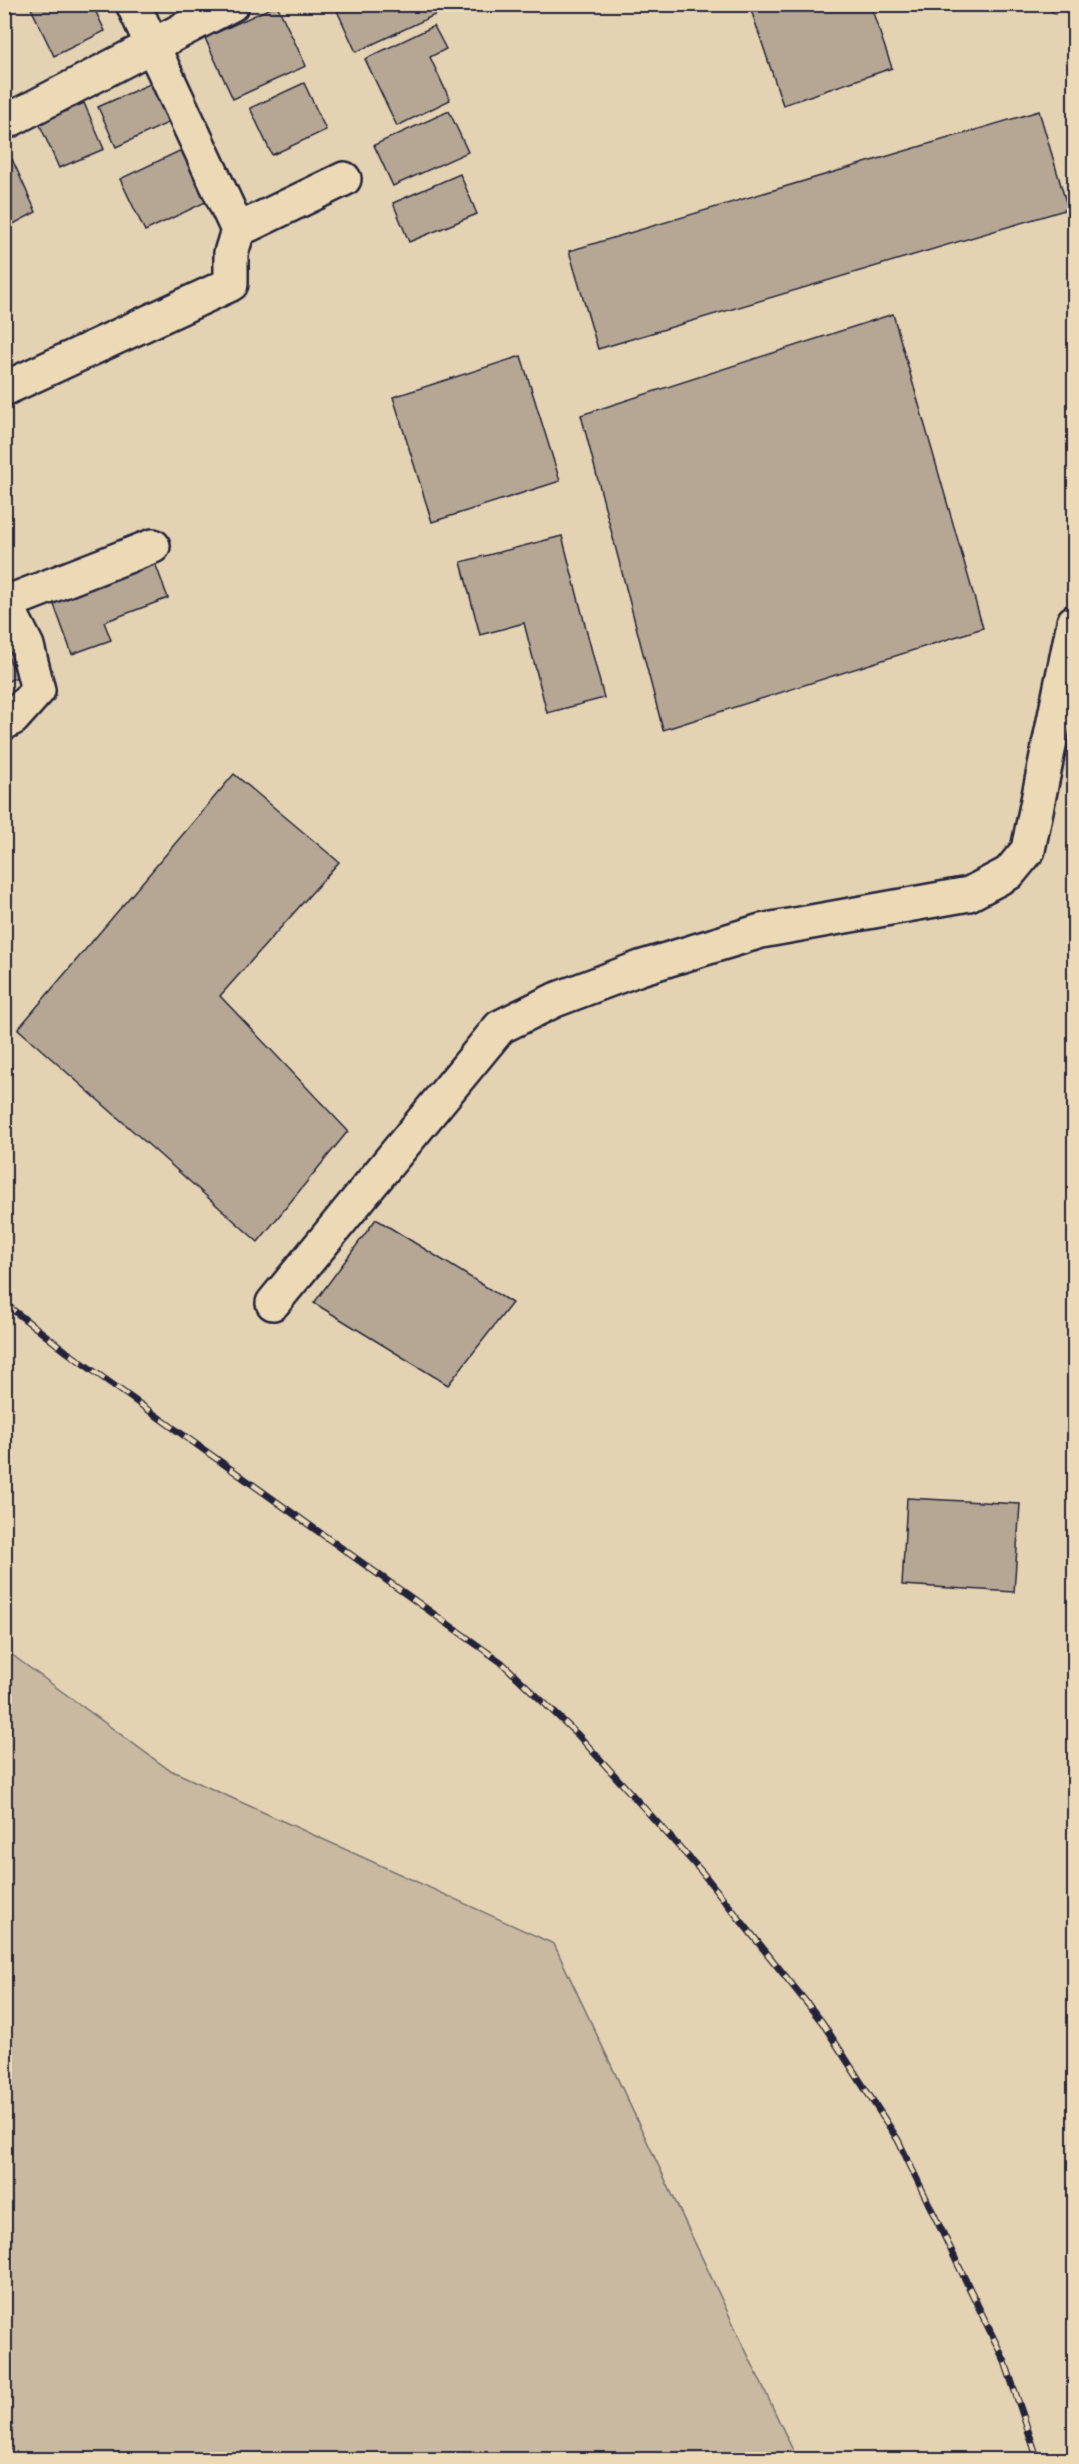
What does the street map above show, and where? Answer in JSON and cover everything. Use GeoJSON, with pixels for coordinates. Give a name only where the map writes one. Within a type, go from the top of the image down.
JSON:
{"type":"FeatureCollection","features":[{"type":"Feature","properties":{"kind":"street"},"geometry":{"type":"LineString","coordinates":[[4,388],[231,284],[231,253],[238,230],[133,4]]}},
{"type":"Feature","properties":{"kind":"street"},"geometry":{"type":"LineString","coordinates":[[4,123],[153,48],[232,4]]}},
{"type":"Feature","properties":{"kind":"street"},"geometry":{"type":"LineString","coordinates":[[238,230],[344,179]]}},
{"type":"Feature","properties":{"kind":"street"},"geometry":{"type":"LineString","coordinates":[[4,723],[13,718],[38,690],[27,646],[5,602],[153,546]]}},
{"type":"Feature","properties":{"kind":"street"},"geometry":{"type":"LineString","coordinates":[[273,1302],[501,1027],[555,1000],[640,968],[728,941],[761,931],[969,894],[1009,873],[1028,850],[1074,622]]}},
{"type":"Feature","properties":{"kind":"shaded area"},"geometry":{"type":"Polygon","coordinates":[[[4,1649],[168,1769],[554,1944],[797,2459],[5,2459],[4,1649]]]}},
{"type":"Feature","properties":{"kind":"building"},"geometry":{"type":"Polygon","coordinates":[[[29,4],[92,4],[105,31],[54,56],[29,4]]]}},
{"type":"Feature","properties":{"kind":"building"},"geometry":{"type":"Polygon","coordinates":[[[334,4],[432,4],[437,14],[356,52],[334,4]]]}},
{"type":"Feature","properties":{"kind":"building"},"geometry":{"type":"Polygon","coordinates":[[[749,4],[870,4],[892,68],[783,105],[749,4]]]}},
{"type":"Feature","properties":{"kind":"building"},"geometry":{"type":"Polygon","coordinates":[[[1044,4],[1063,4],[1055,14],[1044,4]]]}},
{"type":"Feature","properties":{"kind":"building"},"geometry":{"type":"Polygon","coordinates":[[[277,5],[306,66],[233,99],[205,38],[277,5]]]}},
{"type":"Feature","properties":{"kind":"building"},"geometry":{"type":"Polygon","coordinates":[[[434,26],[446,49],[430,57],[450,100],[397,126],[365,59],[434,26]]]}},
{"type":"Feature","properties":{"kind":"building"},"geometry":{"type":"Polygon","coordinates":[[[152,83],[170,122],[116,147],[98,107],[152,83]]]}},
{"type":"Feature","properties":{"kind":"building"},"geometry":{"type":"Polygon","coordinates":[[[304,83],[326,130],[272,155],[250,108],[304,83]]]}},
{"type":"Feature","properties":{"kind":"building"},"geometry":{"type":"Polygon","coordinates":[[[84,103],[104,149],[59,168],[39,123],[84,103]]]}},
{"type":"Feature","properties":{"kind":"building"},"geometry":{"type":"Polygon","coordinates":[[[449,111],[468,152],[393,186],[374,145],[449,111]]]}},
{"type":"Feature","properties":{"kind":"building"},"geometry":{"type":"Polygon","coordinates":[[[1039,111],[1068,209],[598,349],[569,251],[1039,111]]]}},
{"type":"Feature","properties":{"kind":"building"},"geometry":{"type":"Polygon","coordinates":[[[188,147],[212,199],[145,231],[120,179],[188,147]]]}},
{"type":"Feature","properties":{"kind":"building"},"geometry":{"type":"Polygon","coordinates":[[[12,159],[36,212],[4,229],[4,164],[12,159]]]}},
{"type":"Feature","properties":{"kind":"building"},"geometry":{"type":"Polygon","coordinates":[[[460,174],[477,214],[409,242],[393,203],[460,174]]]}},
{"type":"Feature","properties":{"kind":"building"},"geometry":{"type":"Polygon","coordinates":[[[893,314],[983,628],[663,730],[581,415],[893,314]]]}},
{"type":"Feature","properties":{"kind":"building"},"geometry":{"type":"Polygon","coordinates":[[[521,356],[560,481],[432,522],[393,397],[521,356]]]}},
{"type":"Feature","properties":{"kind":"building"},"geometry":{"type":"Polygon","coordinates":[[[562,536],[604,698],[547,713],[524,623],[480,635],[461,562],[562,536]]]}},
{"type":"Feature","properties":{"kind":"building"},"geometry":{"type":"Polygon","coordinates":[[[151,552],[168,598],[104,622],[111,640],[72,654],[49,591],[151,552]]]}},
{"type":"Feature","properties":{"kind":"building"},"geometry":{"type":"Polygon","coordinates":[[[4,647],[17,677],[4,683],[4,647]]]}},
{"type":"Feature","properties":{"kind":"building"},"geometry":{"type":"Polygon","coordinates":[[[234,774],[339,862],[220,996],[348,1131],[258,1242],[18,1029],[234,774]]]}},
{"type":"Feature","properties":{"kind":"building"},"geometry":{"type":"Polygon","coordinates":[[[376,1219],[512,1303],[448,1385],[314,1303],[376,1219]]]}},
{"type":"Feature","properties":{"kind":"building"},"geometry":{"type":"Polygon","coordinates":[[[907,1498],[1020,1504],[1014,1592],[902,1585],[907,1498]]]}},
{"type":"Feature","properties":{"kind":"railway"},"geometry":{"type":"LineString","coordinates":[[4,1303],[67,1352],[501,1662],[578,1735],[701,1871],[822,2022],[898,2140],[1005,2362],[1038,2460]]}}]}
